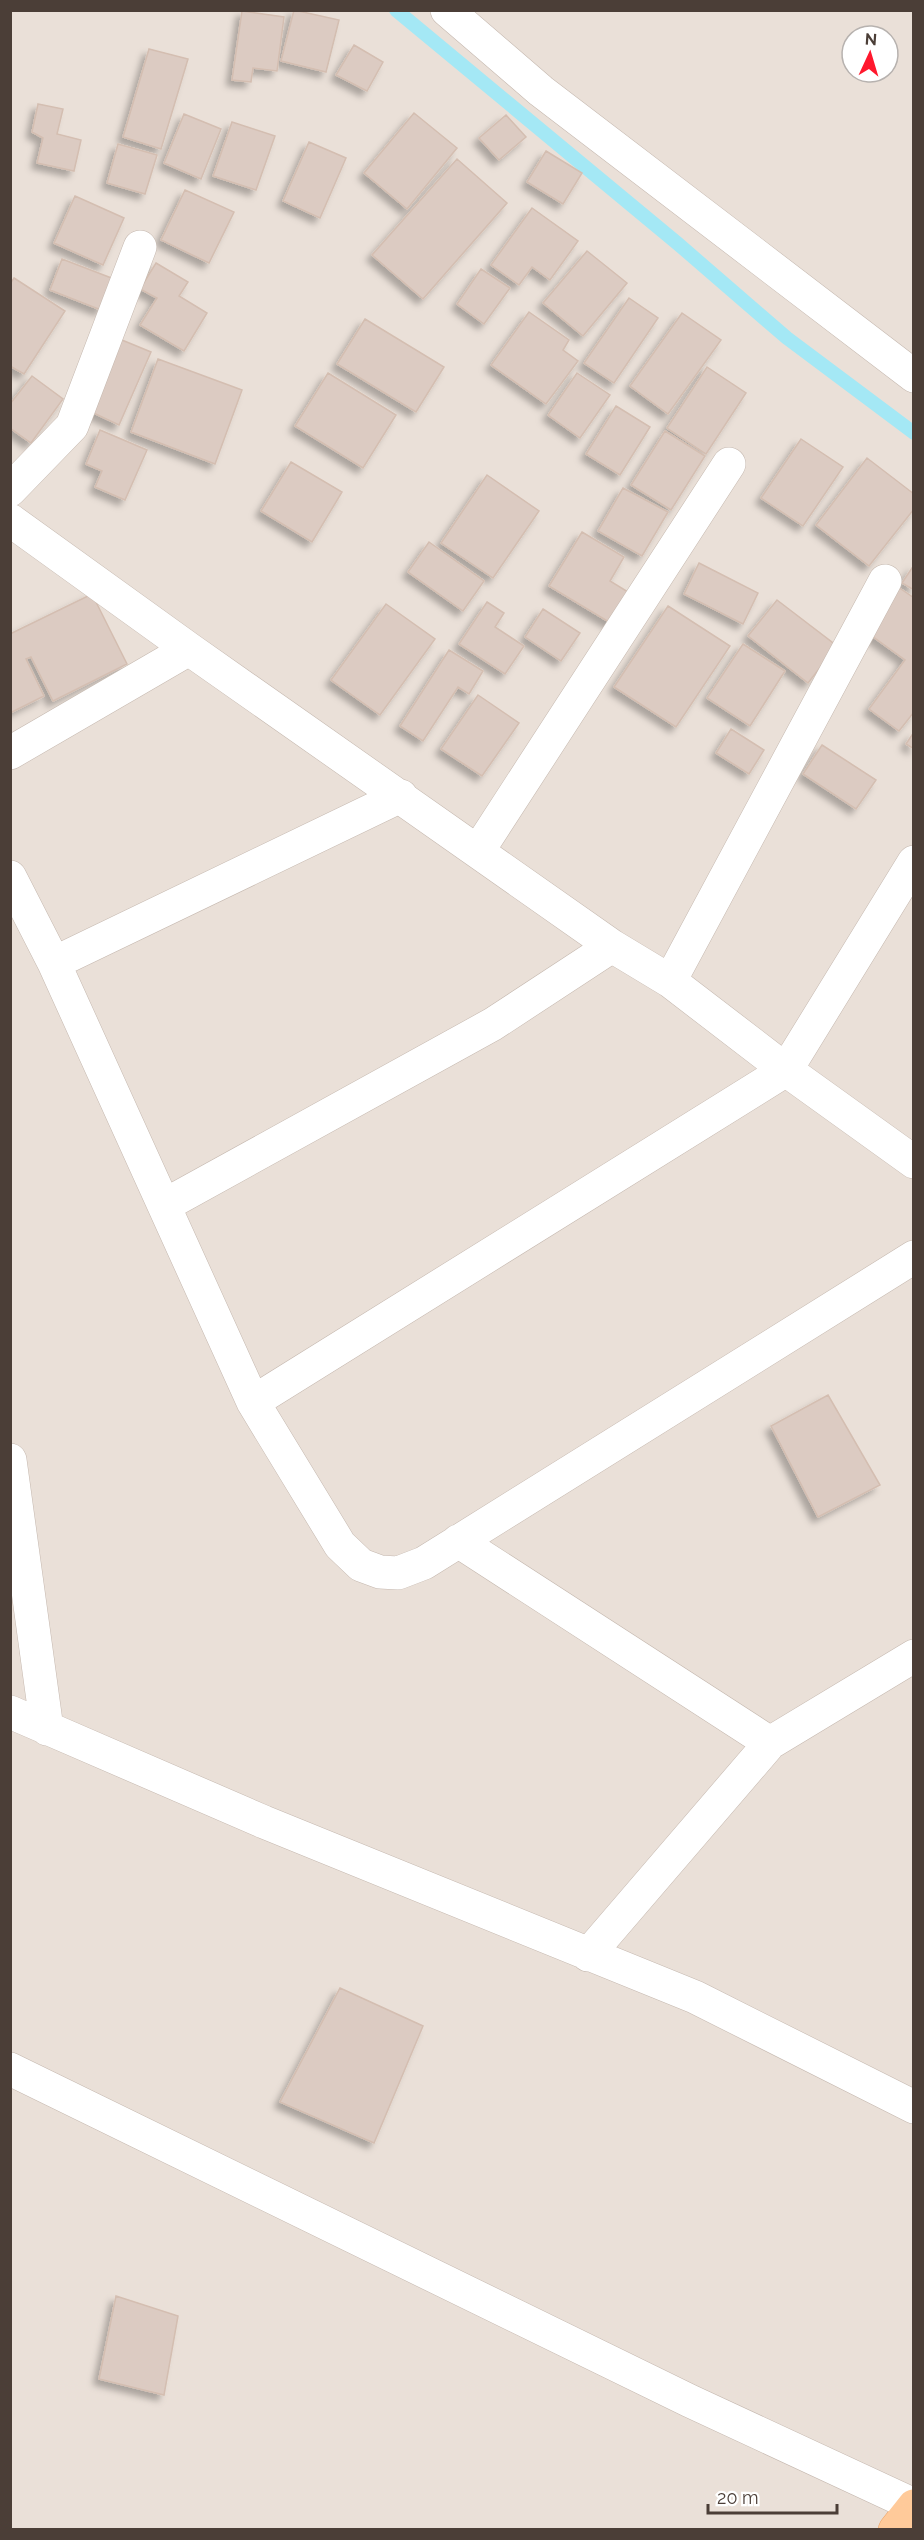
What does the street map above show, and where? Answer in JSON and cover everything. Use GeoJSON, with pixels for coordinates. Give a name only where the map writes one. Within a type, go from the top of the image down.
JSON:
{"type":"FeatureCollection","features":[{"type":"Feature","properties":{"kind":"main road"},"geometry":{"type":"LineString","coordinates":[[895,2529],[914,2505]]}},
{"type":"Feature","properties":{"kind":"street"},"geometry":{"type":"LineString","coordinates":[[447,10],[541,91],[914,376]]}},
{"type":"Feature","properties":{"kind":"street"},"geometry":{"type":"LineString","coordinates":[[10,490],[72,426],[140,246]]}},
{"type":"Feature","properties":{"kind":"street"},"geometry":{"type":"LineString","coordinates":[[478,851],[729,464]]}},
{"type":"Feature","properties":{"kind":"street"},"geometry":{"type":"LineString","coordinates":[[10,520],[189,649],[612,946],[670,981],[786,1070],[914,1162]]}},
{"type":"Feature","properties":{"kind":"street"},"geometry":{"type":"LineString","coordinates":[[670,981],[885,581]]}},
{"type":"Feature","properties":{"kind":"street"},"geometry":{"type":"LineString","coordinates":[[10,753],[189,649]]}},
{"type":"Feature","properties":{"kind":"street"},"geometry":{"type":"LineString","coordinates":[[54,963],[401,796]]}},
{"type":"Feature","properties":{"kind":"street"},"geometry":{"type":"LineString","coordinates":[[253,1402],[786,1070],[914,862]]}},
{"type":"Feature","properties":{"kind":"street"},"geometry":{"type":"LineString","coordinates":[[10,877],[54,963],[253,1402],[340,1545],[361,1565],[381,1572],[398,1573],[424,1563],[914,1257]]}},
{"type":"Feature","properties":{"kind":"street"},"geometry":{"type":"LineString","coordinates":[[165,1205],[493,1024],[612,946]]}},
{"type":"Feature","properties":{"kind":"street"},"geometry":{"type":"LineString","coordinates":[[10,1460],[47,1729]]}},
{"type":"Feature","properties":{"kind":"street"},"geometry":{"type":"LineString","coordinates":[[458,1541],[770,1743]]}},
{"type":"Feature","properties":{"kind":"street"},"geometry":{"type":"LineString","coordinates":[[588,1955],[770,1743],[914,1656]]}},
{"type":"Feature","properties":{"kind":"street"},"geometry":{"type":"LineString","coordinates":[[10,1712],[264,1822],[695,1997],[914,2107]]}},
{"type":"Feature","properties":{"kind":"street"},"geometry":{"type":"LineString","coordinates":[[10,2069],[690,2401],[914,2505]]}},
{"type":"Feature","properties":{"kind":"shaded area"},"geometry":{"type":"Polygon","coordinates":[[[11,11],[913,11],[913,2529],[11,2529],[11,11]]]}},
{"type":"Feature","properties":{"kind":"building"},"geometry":{"type":"Polygon","coordinates":[[[294,10],[339,20],[326,72],[281,61],[294,10]]]}},
{"type":"Feature","properties":{"kind":"building"},"geometry":{"type":"Polygon","coordinates":[[[242,11],[284,17],[277,71],[253,68],[251,82],[232,80],[242,11]]]}},
{"type":"Feature","properties":{"kind":"building"},"geometry":{"type":"Polygon","coordinates":[[[354,45],[383,62],[367,91],[336,75],[354,45]]]}},
{"type":"Feature","properties":{"kind":"building"},"geometry":{"type":"Polygon","coordinates":[[[149,49],[188,59],[161,149],[123,137],[149,49]]]}},
{"type":"Feature","properties":{"kind":"building"},"geometry":{"type":"Polygon","coordinates":[[[38,104],[63,109],[57,134],[81,140],[74,171],[37,163],[43,138],[32,132],[38,104]]]}},
{"type":"Feature","properties":{"kind":"building"},"geometry":{"type":"Polygon","coordinates":[[[414,113],[457,148],[407,209],[364,173],[414,113]]]}},
{"type":"Feature","properties":{"kind":"building"},"geometry":{"type":"Polygon","coordinates":[[[184,114],[221,129],[201,179],[164,163],[184,114]]]}},
{"type":"Feature","properties":{"kind":"building"},"geometry":{"type":"Polygon","coordinates":[[[506,115],[526,137],[499,160],[479,138],[506,115]]]}},
{"type":"Feature","properties":{"kind":"building"},"geometry":{"type":"Polygon","coordinates":[[[232,122],[275,136],[256,190],[213,176],[232,122]]]}},
{"type":"Feature","properties":{"kind":"building"},"geometry":{"type":"Polygon","coordinates":[[[309,142],[346,158],[320,218],[283,201],[309,142]]]}},
{"type":"Feature","properties":{"kind":"building"},"geometry":{"type":"Polygon","coordinates":[[[118,144],[157,155],[145,194],[107,183],[118,144]]]}},
{"type":"Feature","properties":{"kind":"building"},"geometry":{"type":"Polygon","coordinates":[[[546,151],[582,173],[563,204],[527,182],[546,151]]]}},
{"type":"Feature","properties":{"kind":"building"},"geometry":{"type":"Polygon","coordinates":[[[457,159],[507,203],[423,299],[372,255],[457,159]]]}},
{"type":"Feature","properties":{"kind":"building"},"geometry":{"type":"Polygon","coordinates":[[[185,190],[234,212],[209,263],[161,240],[185,190]]]}},
{"type":"Feature","properties":{"kind":"building"},"geometry":{"type":"Polygon","coordinates":[[[75,196],[124,218],[103,265],[54,243],[75,196]]]}},
{"type":"Feature","properties":{"kind":"building"},"geometry":{"type":"Polygon","coordinates":[[[532,208],[578,241],[550,280],[532,267],[519,285],[491,265],[532,208]]]}},
{"type":"Feature","properties":{"kind":"building"},"geometry":{"type":"Polygon","coordinates":[[[587,251],[627,283],[583,336],[543,303],[587,251]]]}},
{"type":"Feature","properties":{"kind":"building"},"geometry":{"type":"Polygon","coordinates":[[[62,259],[114,279],[101,310],[50,290],[62,259]]]}},
{"type":"Feature","properties":{"kind":"building"},"geometry":{"type":"Polygon","coordinates":[[[156,263],[188,282],[179,296],[207,313],[184,351],[140,325],[157,298],[140,289],[156,263]]]}},
{"type":"Feature","properties":{"kind":"building"},"geometry":{"type":"Polygon","coordinates":[[[481,269],[510,288],[484,324],[457,304],[481,269]]]}},
{"type":"Feature","properties":{"kind":"building"},"geometry":{"type":"Polygon","coordinates":[[[14,278],[65,311],[24,374],[10,366],[10,284],[14,278]]]}},
{"type":"Feature","properties":{"kind":"building"},"geometry":{"type":"Polygon","coordinates":[[[629,298],[658,318],[614,383],[584,363],[629,298]]]}},
{"type":"Feature","properties":{"kind":"building"},"geometry":{"type":"Polygon","coordinates":[[[529,312],[569,340],[563,350],[578,361],[546,404],[491,365],[529,312]]]}},
{"type":"Feature","properties":{"kind":"building"},"geometry":{"type":"Polygon","coordinates":[[[682,313],[721,340],[668,414],[630,386],[682,313]]]}},
{"type":"Feature","properties":{"kind":"building"},"geometry":{"type":"Polygon","coordinates":[[[365,319],[444,367],[416,412],[337,364],[365,319]]]}},
{"type":"Feature","properties":{"kind":"building"},"geometry":{"type":"Polygon","coordinates":[[[117,338],[151,352],[119,425],[85,409],[117,338]]]}},
{"type":"Feature","properties":{"kind":"building"},"geometry":{"type":"Polygon","coordinates":[[[158,359],[242,390],[215,464],[131,432],[158,359]]]}},
{"type":"Feature","properties":{"kind":"building"},"geometry":{"type":"Polygon","coordinates":[[[707,367],[746,393],[706,454],[667,428],[707,367]]]}},
{"type":"Feature","properties":{"kind":"building"},"geometry":{"type":"Polygon","coordinates":[[[328,373],[396,415],[363,468],[295,426],[328,373]]]}},
{"type":"Feature","properties":{"kind":"building"},"geometry":{"type":"Polygon","coordinates":[[[577,373],[610,395],[580,438],[548,415],[577,373]]]}},
{"type":"Feature","properties":{"kind":"building"},"geometry":{"type":"Polygon","coordinates":[[[32,376],[63,399],[31,443],[10,428],[10,404],[32,376]]]}},
{"type":"Feature","properties":{"kind":"building"},"geometry":{"type":"Polygon","coordinates":[[[616,406],[650,427],[620,475],[586,454],[616,406]]]}},
{"type":"Feature","properties":{"kind":"building"},"geometry":{"type":"Polygon","coordinates":[[[100,430],[147,450],[125,500],[95,487],[102,471],[86,464],[100,430]]]}},
{"type":"Feature","properties":{"kind":"building"},"geometry":{"type":"Polygon","coordinates":[[[665,431],[705,456],[671,510],[631,485],[665,431]]]}},
{"type":"Feature","properties":{"kind":"building"},"geometry":{"type":"Polygon","coordinates":[[[801,439],[843,467],[803,526],[761,498],[801,439]]]}},
{"type":"Feature","properties":{"kind":"building"},"geometry":{"type":"Polygon","coordinates":[[[867,458],[914,494],[914,509],[869,566],[816,525],[867,458]]]}},
{"type":"Feature","properties":{"kind":"building"},"geometry":{"type":"Polygon","coordinates":[[[291,462],[342,492],[312,542],[261,511],[291,462]]]}},
{"type":"Feature","properties":{"kind":"building"},"geometry":{"type":"Polygon","coordinates":[[[487,475],[539,511],[493,578],[441,543],[487,475]]]}},
{"type":"Feature","properties":{"kind":"building"},"geometry":{"type":"Polygon","coordinates":[[[623,488],[668,512],[642,556],[598,531],[623,488]]]}},
{"type":"Feature","properties":{"kind":"building"},"geometry":{"type":"Polygon","coordinates":[[[582,532],[624,557],[610,581],[633,595],[614,625],[549,586],[582,532]]]}},
{"type":"Feature","properties":{"kind":"building"},"geometry":{"type":"Polygon","coordinates":[[[429,542],[484,581],[463,611],[408,572],[429,542]]]}},
{"type":"Feature","properties":{"kind":"building"},"geometry":{"type":"Polygon","coordinates":[[[699,563],[758,593],[743,624],[684,594],[699,563]]]}},
{"type":"Feature","properties":{"kind":"building"},"geometry":{"type":"Polygon","coordinates":[[[914,565],[914,590],[902,583],[914,565]]]}},
{"type":"Feature","properties":{"kind":"building"},"geometry":{"type":"Polygon","coordinates":[[[898,587],[914,598],[914,712],[899,731],[869,709],[905,660],[865,631],[898,587]]]}},
{"type":"Feature","properties":{"kind":"building"},"geometry":{"type":"Polygon","coordinates":[[[92,594],[127,664],[53,701],[31,657],[26,659],[44,696],[10,713],[10,634],[92,594]]]}},
{"type":"Feature","properties":{"kind":"building"},"geometry":{"type":"Polygon","coordinates":[[[777,600],[837,646],[808,683],[748,636],[777,600]]]}},
{"type":"Feature","properties":{"kind":"building"},"geometry":{"type":"Polygon","coordinates":[[[487,602],[504,613],[495,627],[524,646],[505,674],[459,644],[487,602]]]}},
{"type":"Feature","properties":{"kind":"building"},"geometry":{"type":"Polygon","coordinates":[[[386,604],[435,639],[380,715],[331,680],[386,604]]]}},
{"type":"Feature","properties":{"kind":"building"},"geometry":{"type":"Polygon","coordinates":[[[668,606],[730,646],[676,727],[614,687],[668,606]]]}},
{"type":"Feature","properties":{"kind":"building"},"geometry":{"type":"Polygon","coordinates":[[[543,609],[580,633],[561,661],[525,637],[543,609]]]}},
{"type":"Feature","properties":{"kind":"building"},"geometry":{"type":"Polygon","coordinates":[[[743,644],[785,671],[750,726],[707,698],[743,644]]]}},
{"type":"Feature","properties":{"kind":"building"},"geometry":{"type":"Polygon","coordinates":[[[449,650],[483,671],[469,694],[458,687],[423,741],[400,726],[449,650]]]}},
{"type":"Feature","properties":{"kind":"building"},"geometry":{"type":"Polygon","coordinates":[[[478,695],[519,723],[482,776],[441,749],[478,695]]]}},
{"type":"Feature","properties":{"kind":"building"},"geometry":{"type":"Polygon","coordinates":[[[731,729],[764,750],[749,774],[716,753],[731,729]]]}},
{"type":"Feature","properties":{"kind":"building"},"geometry":{"type":"Polygon","coordinates":[[[914,732],[914,749],[906,744],[914,732]]]}},
{"type":"Feature","properties":{"kind":"building"},"geometry":{"type":"Polygon","coordinates":[[[822,745],[876,780],[856,809],[803,774],[822,745]]]}},
{"type":"Feature","properties":{"kind":"building"},"geometry":{"type":"Polygon","coordinates":[[[828,1395],[880,1485],[818,1517],[771,1426],[828,1395]]]}},
{"type":"Feature","properties":{"kind":"building"},"geometry":{"type":"Polygon","coordinates":[[[340,1988],[423,2026],[374,2143],[280,2102],[340,1988]]]}},
{"type":"Feature","properties":{"kind":"building"},"geometry":{"type":"Polygon","coordinates":[[[116,2296],[178,2316],[164,2395],[99,2379],[116,2296]]]}},
{"type":"Feature","properties":{"kind":"waterway"},"geometry":{"type":"LineString","coordinates":[[396,10],[677,243],[787,338],[914,433]]}}]}
